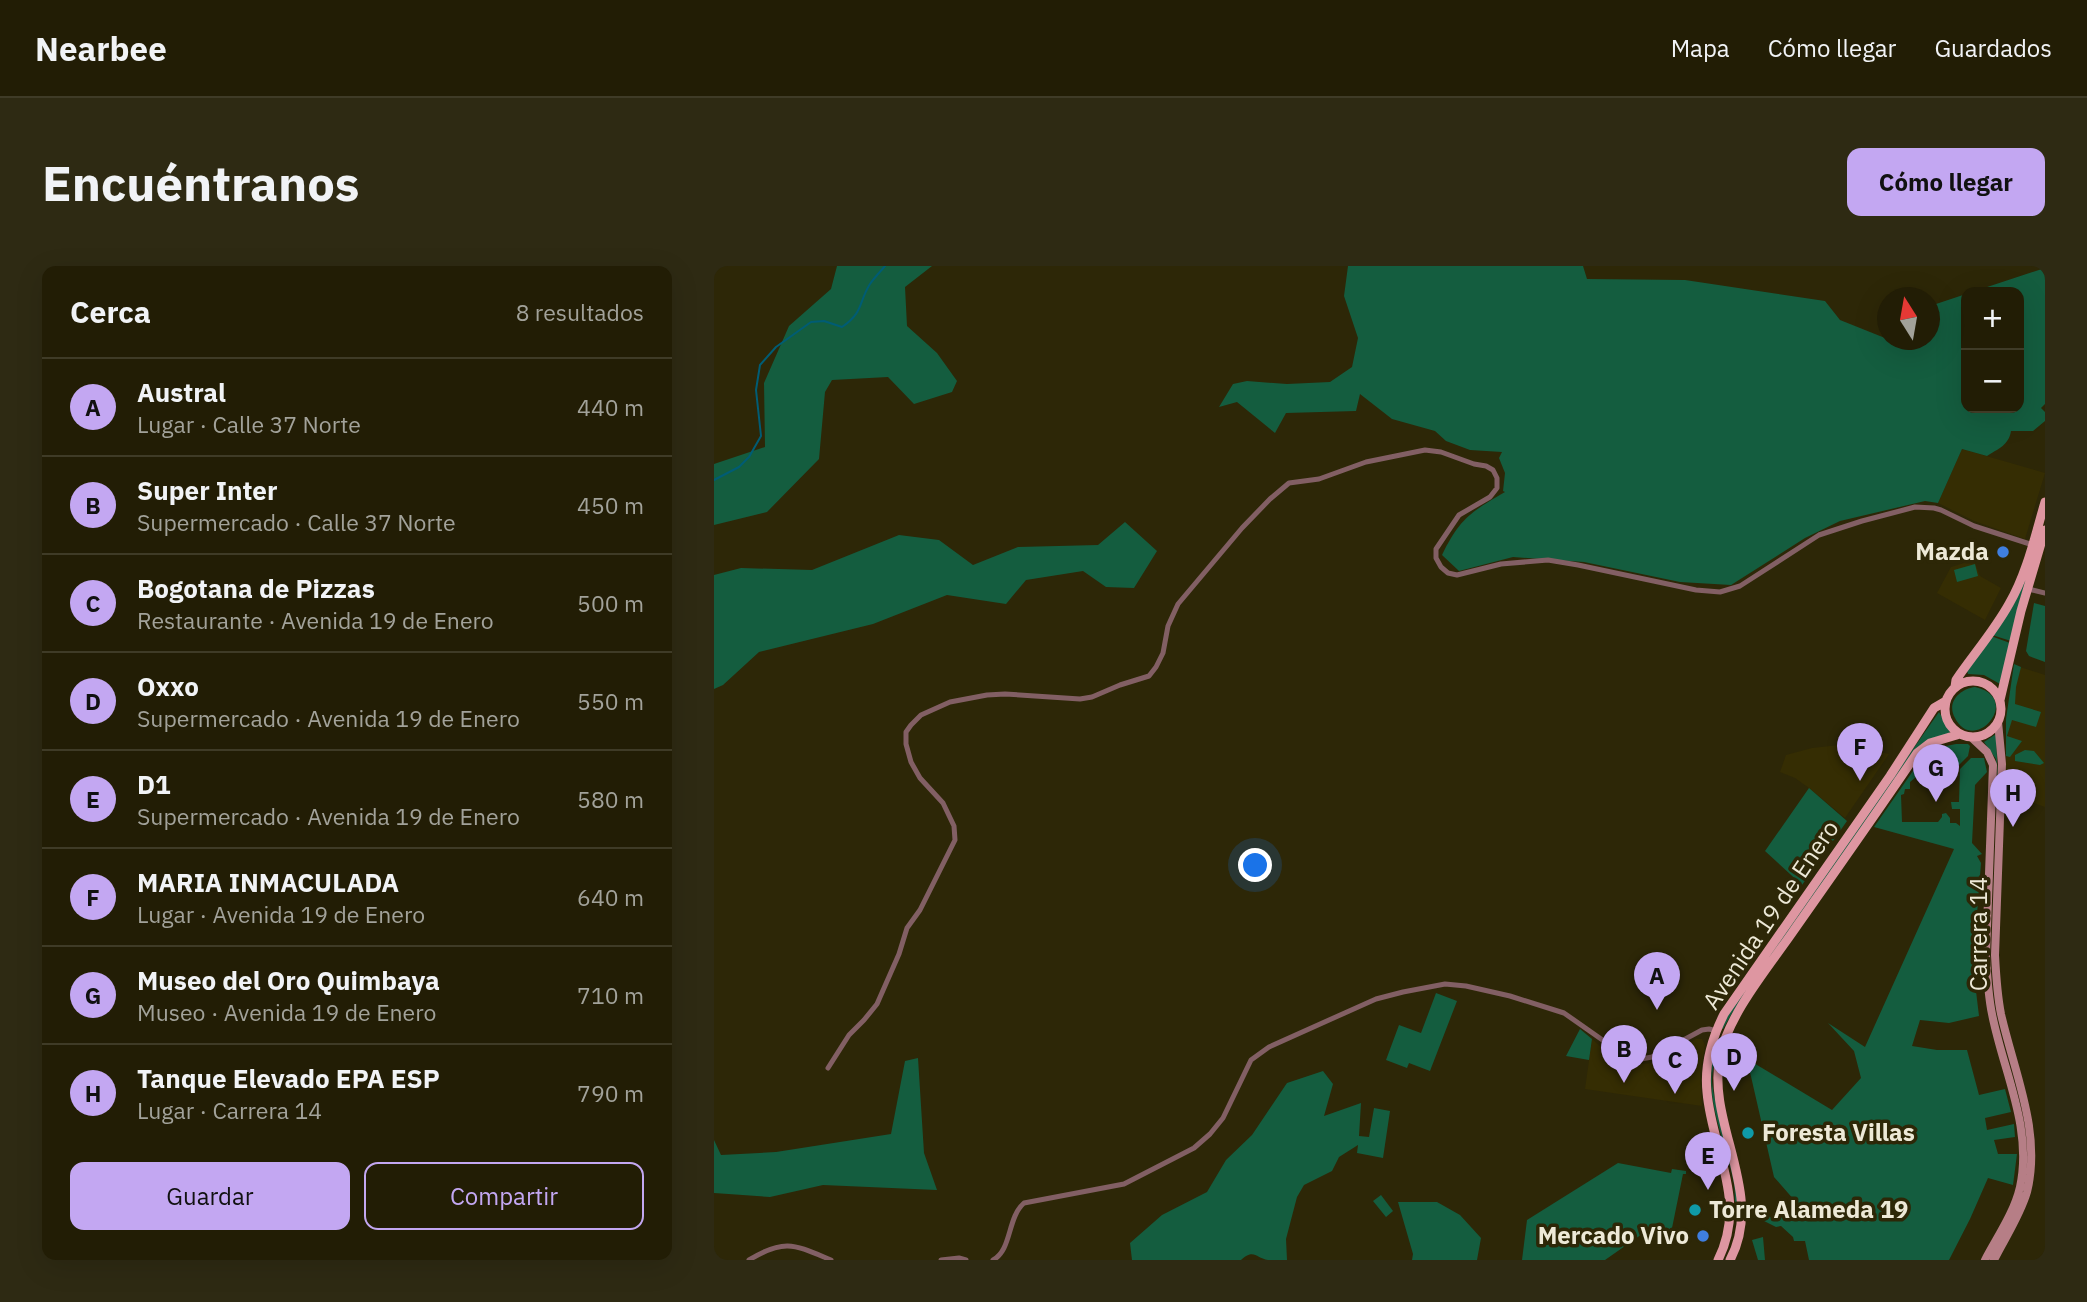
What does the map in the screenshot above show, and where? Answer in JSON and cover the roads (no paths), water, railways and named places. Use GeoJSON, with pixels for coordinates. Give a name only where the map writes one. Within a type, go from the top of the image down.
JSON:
{"type":"FeatureCollection","features":[{"type":"Feature","properties":{"kind":"main road"},"geometry":{"type":"LineString","coordinates":[[1955,687],[1970,681],[1991,687],[2000,700],[2002,711],[1998,722],[1987,733],[1971,737],[1960,734],[1948,722],[1946,701],[1955,687],[1956,680],[2008,606],[2018,587],[2045,502]]}},
{"type":"Feature","properties":{"kind":"main road"},"geometry":{"type":"LineString","coordinates":[[2000,700],[2045,530]]}},
{"type":"Feature","properties":{"kind":"main road","name":"Avenida 19 de Enero"},"geometry":{"type":"LineString","coordinates":[[1718,1260],[1728,1231],[1730,1200],[1729,1184],[1707,1092],[1707,1066],[1716,1030],[1724,1014],[1890,776],[1934,708],[1946,701]]}},
{"type":"Feature","properties":{"kind":"main road","name":"Carrera 14"},"geometry":{"type":"LineString","coordinates":[[1994,1260],[2027,1191],[2031,1144],[2028,1121],[2001,1013],[1994,955],[2002,764],[1998,722]]}},
{"type":"Feature","properties":{"kind":"main road","name":"Avenida 19 de Enero"},"geometry":{"type":"LineString","coordinates":[[1730,1260],[1739,1233],[1740,1182],[1719,1104],[1718,1067],[1733,1019],[1917,753],[1930,743],[1960,734]]}},
{"type":"Feature","properties":{"kind":"main road","name":"Carrera 14"},"geometry":{"type":"LineString","coordinates":[[1971,737],[1987,752],[1993,765],[1986,955],[1988,982],[1992,1014],[2020,1122],[2023,1157],[2020,1189],[2014,1206],[1985,1260]]}},
{"type":"Feature","properties":{"kind":"street"},"geometry":{"type":"LineString","coordinates":[[828,1068],[849,1035],[877,1004],[899,954],[907,928],[920,910],[955,840],[954,826],[943,803],[920,778],[911,762],[906,744],[906,732],[911,725],[921,715],[950,702],[1005,694],[1080,699],[1149,676],[1163,653],[1168,625],[1178,604],[1242,528],[1289,483],[1320,479],[1366,462],[1425,450],[1441,452],[1486,466],[1493,470],[1497,478],[1497,488],[1490,497],[1459,515],[1436,549],[1436,558],[1441,567],[1448,573],[1457,575],[1501,564],[1548,560],[1696,590],[1720,592],[1740,586],[1819,535],[1915,507],[1941,510],[1974,526],[2033,545]]}},
{"type":"Feature","properties":{"kind":"street"},"geometry":{"type":"LineString","coordinates":[[2028,589],[2045,593]]}},
{"type":"Feature","properties":{"kind":"street"},"geometry":{"type":"LineString","coordinates":[[993,1260],[1002,1253],[1012,1219],[1024,1203],[1124,1184],[1194,1148],[1223,1118],[1251,1060],[1269,1047],[1376,999],[1429,986],[1466,986],[1564,1013],[1620,1053],[1641,1059],[1702,1030],[1716,1030],[1726,1036]]}},
{"type":"Feature","properties":{"kind":"street"},"geometry":{"type":"LineString","coordinates":[[749,1260],[771,1248],[794,1245],[831,1260]]}},
{"type":"Feature","properties":{"kind":"street"},"geometry":{"type":"LineString","coordinates":[[941,1260],[966,1260]]}},
{"type":"Feature","properties":{"kind":"waterway"},"geometry":{"type":"LineString","coordinates":[[714,480],[739,467],[749,457],[761,436],[756,390],[760,365],[776,347],[811,322],[824,321],[842,327],[849,322],[857,312],[870,284],[885,266]]}},
{"type":"Feature","properties":{"kind":"place","name":"Mazda"},"geometry":{"type":"Point","coordinates":[2003,552]}},
{"type":"Feature","properties":{"kind":"place","name":"MARIA INMACULADA"},"geometry":{"type":"Point","coordinates":[1860,781]}},
{"type":"Feature","properties":{"kind":"place","name":"Museo del Oro Quimbaya"},"geometry":{"type":"Point","coordinates":[1936,802]}},
{"type":"Feature","properties":{"kind":"place","name":"Tanque Elevado EPA ESP"},"geometry":{"type":"Point","coordinates":[2013,827]}},
{"type":"Feature","properties":{"kind":"place","name":"Austral"},"geometry":{"type":"Point","coordinates":[1657,1010]}},
{"type":"Feature","properties":{"kind":"place","name":"Super Inter"},"geometry":{"type":"Point","coordinates":[1624,1083]}},
{"type":"Feature","properties":{"kind":"place","name":"Oxxo"},"geometry":{"type":"Point","coordinates":[1734,1091]}},
{"type":"Feature","properties":{"kind":"place","name":"Bogotana de Pizzas"},"geometry":{"type":"Point","coordinates":[1675,1094]}},
{"type":"Feature","properties":{"kind":"place","name":"Foresta Villas"},"geometry":{"type":"Point","coordinates":[1748,1133]}},
{"type":"Feature","properties":{"kind":"place","name":"D1"},"geometry":{"type":"Point","coordinates":[1708,1190]}},
{"type":"Feature","properties":{"kind":"place","name":"Torre Alameda 19"},"geometry":{"type":"Point","coordinates":[1695,1210]}},
{"type":"Feature","properties":{"kind":"place","name":"Mercado Vivo"},"geometry":{"type":"Point","coordinates":[1703,1236]}}]}
